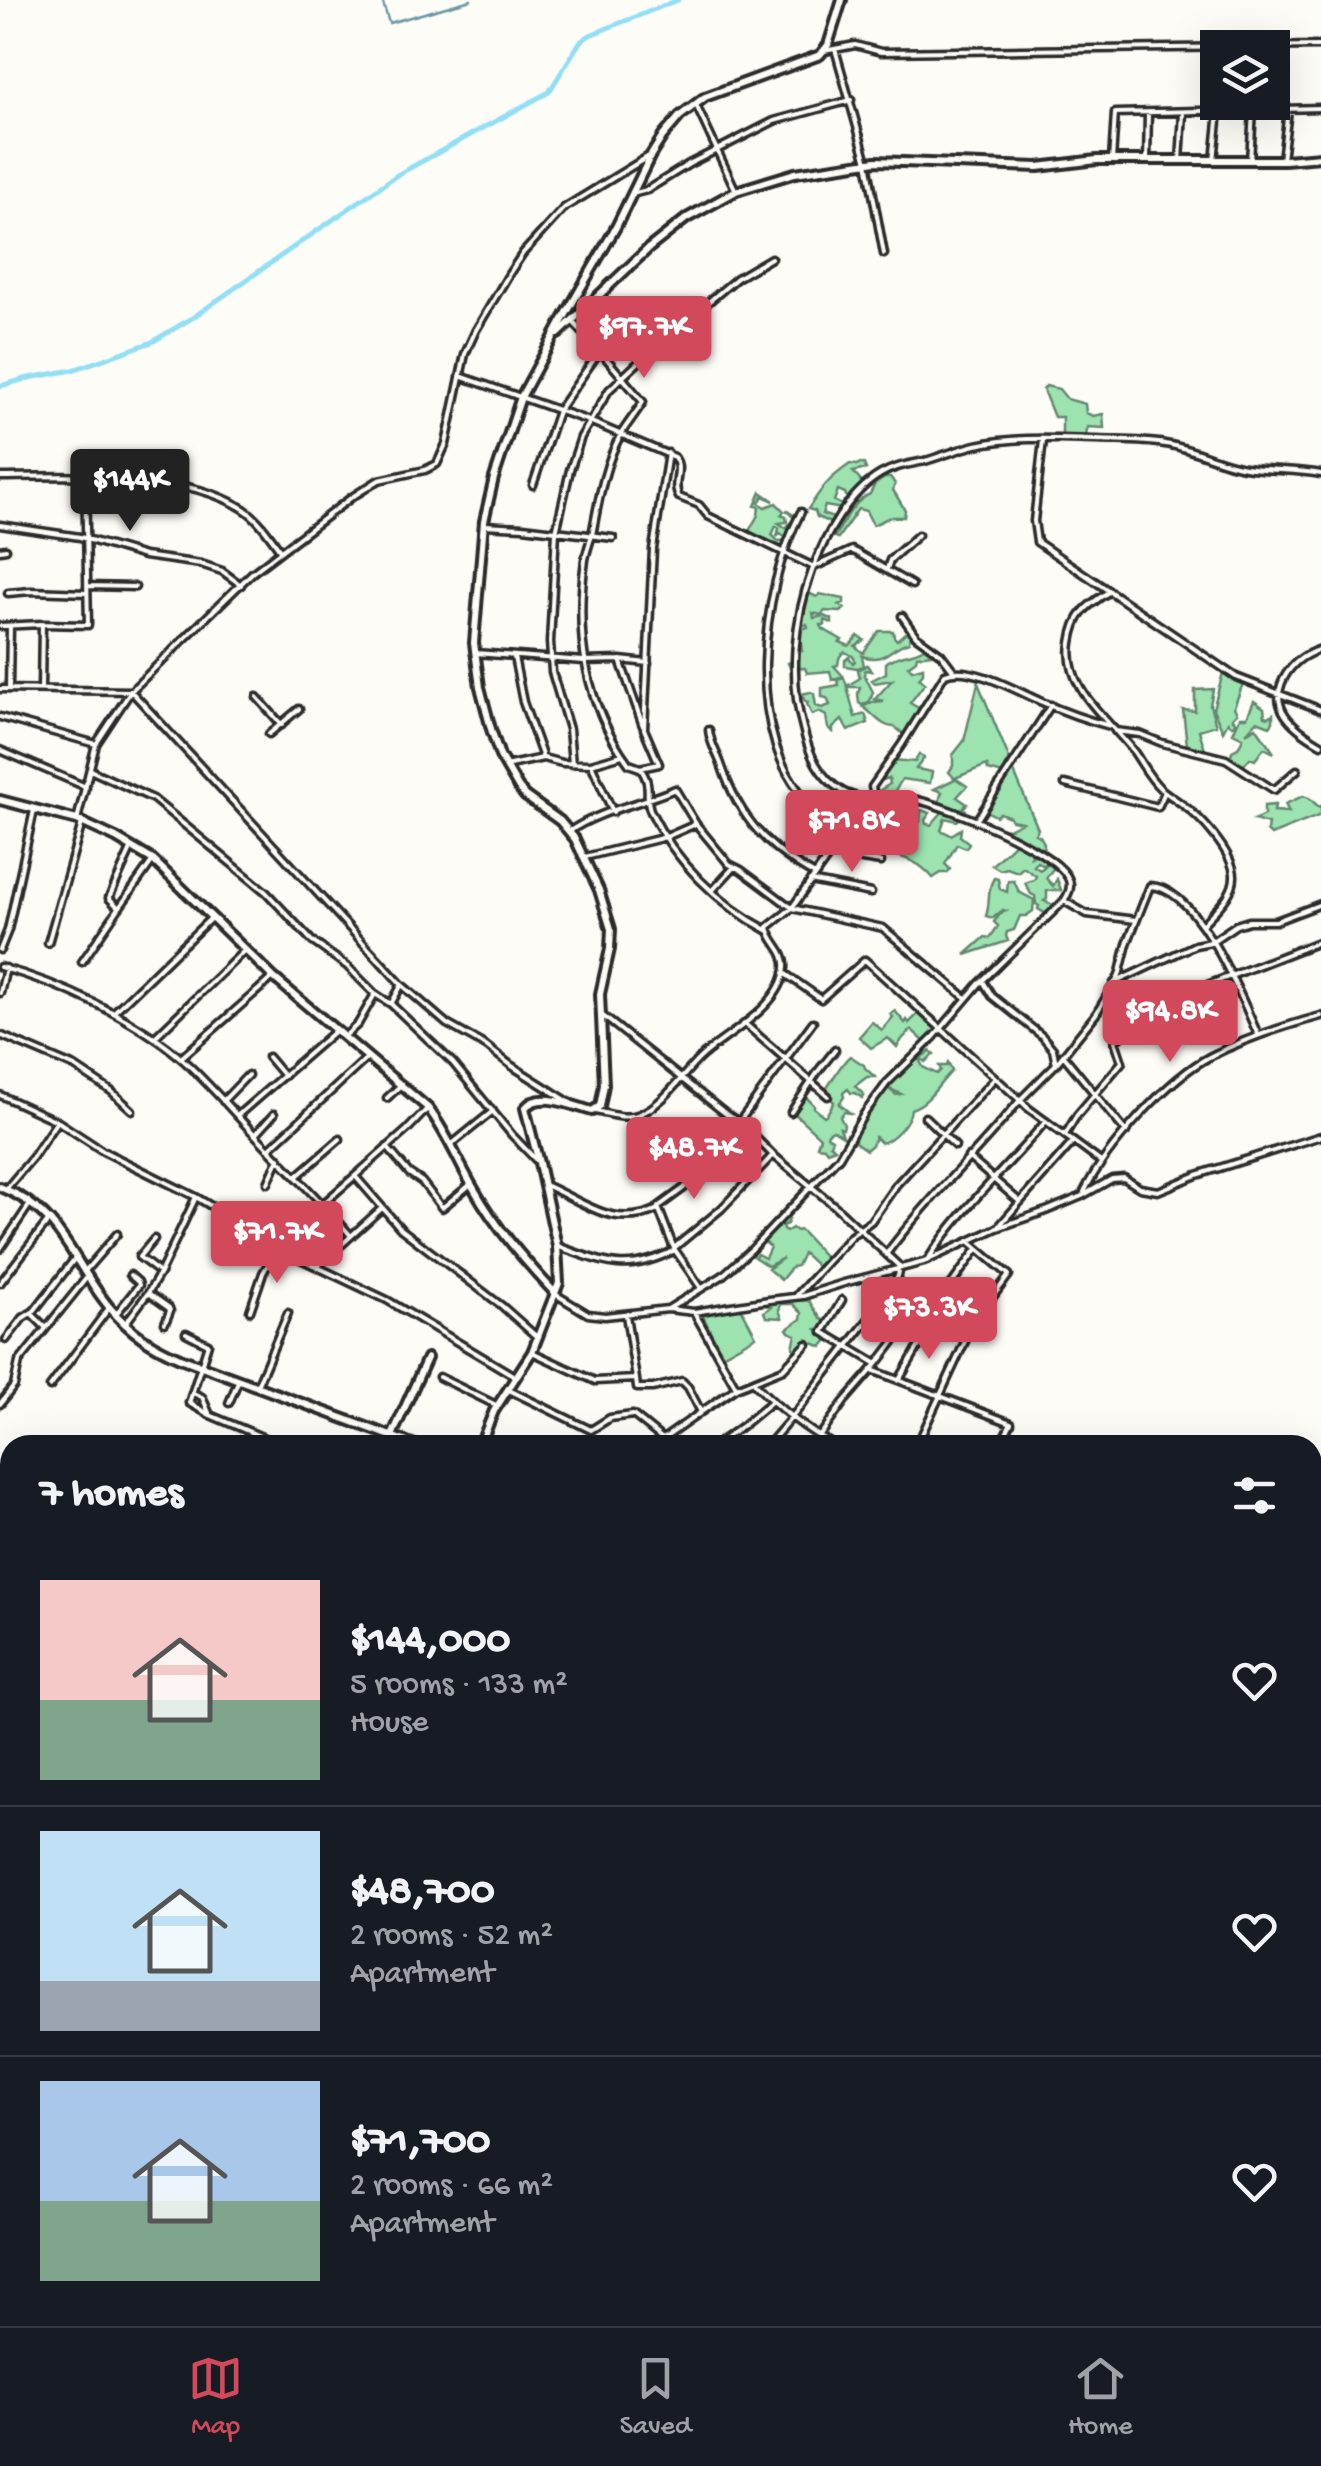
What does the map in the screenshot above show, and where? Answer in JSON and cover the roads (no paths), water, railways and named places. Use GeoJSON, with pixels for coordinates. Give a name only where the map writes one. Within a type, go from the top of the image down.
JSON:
{"type":"FeatureCollection","features":[{"type":"Feature","properties":{"kind":"main road"},"geometry":{"type":"LineString","coordinates":[[485,1435],[532,1352],[560,1274],[544,1184],[524,1114],[526,1104],[540,1100],[595,1111],[600,1106],[604,1085],[602,980],[612,939],[605,906],[585,858],[560,821],[526,796],[505,766],[491,729],[474,653],[474,623],[484,525],[494,478],[521,397],[663,136],[695,103],[712,93],[824,52],[842,0]]}},
{"type":"Feature","properties":{"kind":"main road"},"geometry":{"type":"LineString","coordinates":[[554,338],[686,218],[736,191],[795,172],[867,162],[1038,167],[1112,160],[1321,157]]}},
{"type":"Feature","properties":{"kind":"main road"},"geometry":{"type":"LineString","coordinates":[[0,800],[80,821],[132,846],[178,882],[273,977],[428,1108],[452,1145],[470,1184],[510,1244],[556,1294]]}},
{"type":"Feature","properties":{"kind":"main road"},"geometry":{"type":"LineString","coordinates":[[3,1188],[49,1220],[69,1244],[109,1308],[150,1345],[389,1435]]}},
{"type":"Feature","properties":{"kind":"main road"},"geometry":{"type":"LineString","coordinates":[[392,1435],[427,1358]]}},
{"type":"Feature","properties":{"kind":"street"},"geometry":{"type":"LineString","coordinates":[[824,52],[855,45],[881,52],[1321,46]]}},
{"type":"Feature","properties":{"kind":"street"},"geometry":{"type":"LineString","coordinates":[[835,49],[867,162],[884,254]]}},
{"type":"Feature","properties":{"kind":"street"},"geometry":{"type":"LineString","coordinates":[[632,194],[647,190],[774,121],[851,100]]}},
{"type":"Feature","properties":{"kind":"street"},"geometry":{"type":"LineString","coordinates":[[695,103],[736,191]]}},
{"type":"Feature","properties":{"kind":"street"},"geometry":{"type":"LineString","coordinates":[[1290,109],[1321,108]]}},
{"type":"Feature","properties":{"kind":"street"},"geometry":{"type":"LineString","coordinates":[[1180,161],[1183,112]]}},
{"type":"Feature","properties":{"kind":"street"},"geometry":{"type":"LineString","coordinates":[[1112,160],[1115,113],[1200,112]]}},
{"type":"Feature","properties":{"kind":"street"},"geometry":{"type":"LineString","coordinates":[[1146,161],[1148,113]]}},
{"type":"Feature","properties":{"kind":"street"},"geometry":{"type":"LineString","coordinates":[[1214,161],[1217,120]]}},
{"type":"Feature","properties":{"kind":"street"},"geometry":{"type":"LineString","coordinates":[[1250,160],[1252,120]]}},
{"type":"Feature","properties":{"kind":"street"},"geometry":{"type":"LineString","coordinates":[[1282,160],[1287,120]]}},
{"type":"Feature","properties":{"kind":"street"},"geometry":{"type":"LineString","coordinates":[[48,943],[96,744],[132,691],[280,550],[379,480],[436,464],[443,454],[470,342],[509,274],[570,202],[651,155]]}},
{"type":"Feature","properties":{"kind":"street"},"geometry":{"type":"LineString","coordinates":[[572,764],[570,729],[552,672],[550,642],[556,532],[580,437],[623,377],[737,278],[772,258]]}},
{"type":"Feature","properties":{"kind":"street"},"geometry":{"type":"LineString","coordinates":[[572,321],[642,402],[612,454],[596,505],[583,579],[584,661],[598,710],[629,764],[640,768],[659,764],[620,660]]}},
{"type":"Feature","properties":{"kind":"street"},"geometry":{"type":"LineString","coordinates":[[533,486],[558,410],[600,350]]}},
{"type":"Feature","properties":{"kind":"street"},"geometry":{"type":"LineString","coordinates":[[460,376],[668,453],[678,459],[678,496],[699,505],[708,516],[814,566],[852,550],[912,585]]}},
{"type":"Feature","properties":{"kind":"street"},"geometry":{"type":"LineString","coordinates":[[1044,438],[1035,539],[1222,669],[1321,710]]}},
{"type":"Feature","properties":{"kind":"street"},"geometry":{"type":"LineString","coordinates":[[668,1310],[722,1276],[822,1177],[879,1093],[1069,894],[1069,879],[1056,864],[1010,836],[925,802],[860,798],[824,776],[816,763],[801,723],[796,661],[798,625],[814,566],[846,507],[883,472],[977,445],[1015,440],[1169,444],[1246,467],[1321,474]]}},
{"type":"Feature","properties":{"kind":"street"},"geometry":{"type":"LineString","coordinates":[[644,729],[653,549],[668,453]]}},
{"type":"Feature","properties":{"kind":"street"},"geometry":{"type":"LineString","coordinates":[[0,476],[134,478],[202,492],[248,512],[280,550]]}},
{"type":"Feature","properties":{"kind":"street"},"geometry":{"type":"LineString","coordinates":[[0,626],[88,625],[86,478]]}},
{"type":"Feature","properties":{"kind":"street"},"geometry":{"type":"LineString","coordinates":[[802,512],[785,552],[768,611],[770,724],[783,763],[810,804],[846,827]]}},
{"type":"Feature","properties":{"kind":"street"},"geometry":{"type":"LineString","coordinates":[[0,525],[87,538],[144,556],[213,568],[240,585]]}},
{"type":"Feature","properties":{"kind":"street"},"geometry":{"type":"LineString","coordinates":[[484,525],[524,526],[613,538]]}},
{"type":"Feature","properties":{"kind":"street"},"geometry":{"type":"LineString","coordinates":[[887,569],[890,560],[918,535]]}},
{"type":"Feature","properties":{"kind":"street"},"geometry":{"type":"LineString","coordinates":[[8,593],[134,587]]}},
{"type":"Feature","properties":{"kind":"street"},"geometry":{"type":"LineString","coordinates":[[1110,591],[1082,610],[1074,623],[1068,660],[1083,692],[1135,753],[1144,770],[1194,813],[1224,850],[1234,873],[1232,891],[1202,925]]}},
{"type":"Feature","properties":{"kind":"street"},"geometry":{"type":"LineString","coordinates":[[902,616],[916,636],[941,654],[954,670]]}},
{"type":"Feature","properties":{"kind":"street"},"geometry":{"type":"LineString","coordinates":[[41,689],[42,624]]}},
{"type":"Feature","properties":{"kind":"street"},"geometry":{"type":"LineString","coordinates":[[9,689],[10,626]]}},
{"type":"Feature","properties":{"kind":"street"},"geometry":{"type":"LineString","coordinates":[[1321,649],[1294,664],[1282,681],[1279,694],[1280,707],[1290,721],[1321,744]]}},
{"type":"Feature","properties":{"kind":"street"},"geometry":{"type":"LineString","coordinates":[[474,653],[648,663]]}},
{"type":"Feature","properties":{"kind":"street"},"geometry":{"type":"LineString","coordinates":[[514,655],[523,702],[543,758]]}},
{"type":"Feature","properties":{"kind":"street"},"geometry":{"type":"LineString","coordinates":[[874,797],[872,786],[877,777],[944,674],[954,670],[994,681],[1112,729],[1226,760],[1274,790],[1298,770]]}},
{"type":"Feature","properties":{"kind":"street"},"geometry":{"type":"LineString","coordinates":[[0,689],[132,691],[402,985],[447,1024],[574,1106]]}},
{"type":"Feature","properties":{"kind":"street"},"geometry":{"type":"LineString","coordinates":[[256,697],[282,725]]}},
{"type":"Feature","properties":{"kind":"street"},"geometry":{"type":"LineString","coordinates":[[976,821],[1051,705]]}},
{"type":"Feature","properties":{"kind":"street"},"geometry":{"type":"LineString","coordinates":[[269,734],[299,709]]}},
{"type":"Feature","properties":{"kind":"street"},"geometry":{"type":"LineString","coordinates":[[0,716],[96,744]]}},
{"type":"Feature","properties":{"kind":"street"},"geometry":{"type":"LineString","coordinates":[[709,730],[729,788],[751,824],[778,852],[815,875]]}},
{"type":"Feature","properties":{"kind":"street"},"geometry":{"type":"LineString","coordinates":[[0,750],[86,787]]}},
{"type":"Feature","properties":{"kind":"street"},"geometry":{"type":"LineString","coordinates":[[505,766],[543,758],[591,764],[622,754]]}},
{"type":"Feature","properties":{"kind":"street"},"geometry":{"type":"LineString","coordinates":[[591,764],[613,812]]}},
{"type":"Feature","properties":{"kind":"street"},"geometry":{"type":"LineString","coordinates":[[595,1111],[621,1116],[640,1114],[660,1101],[698,1060],[769,1000],[784,973],[784,955],[767,930],[712,892],[666,837],[647,801],[649,786],[640,768]]}},
{"type":"Feature","properties":{"kind":"street"},"geometry":{"type":"LineString","coordinates":[[90,770],[134,789],[170,811],[266,892],[312,942],[347,966],[452,1062],[539,1163]]}},
{"type":"Feature","properties":{"kind":"street"},"geometry":{"type":"LineString","coordinates":[[1064,784],[1158,807],[1165,792]]}},
{"type":"Feature","properties":{"kind":"street"},"geometry":{"type":"LineString","coordinates":[[569,831],[582,822],[675,790],[696,824],[734,867],[792,908],[883,928],[966,998]]}},
{"type":"Feature","properties":{"kind":"street"},"geometry":{"type":"LineString","coordinates":[[767,930],[773,920],[792,908],[830,854],[860,798]]}},
{"type":"Feature","properties":{"kind":"street"},"geometry":{"type":"LineString","coordinates":[[0,950],[8,930],[34,810]]}},
{"type":"Feature","properties":{"kind":"street"},"geometry":{"type":"LineString","coordinates":[[585,858],[666,837],[696,824]]}},
{"type":"Feature","properties":{"kind":"street"},"geometry":{"type":"LineString","coordinates":[[119,908],[109,898],[132,846]]}},
{"type":"Feature","properties":{"kind":"street"},"geometry":{"type":"LineString","coordinates":[[830,854],[881,862]]}},
{"type":"Feature","properties":{"kind":"street"},"geometry":{"type":"LineString","coordinates":[[82,962],[152,860]]}},
{"type":"Feature","properties":{"kind":"street"},"geometry":{"type":"LineString","coordinates":[[712,892],[734,867]]}},
{"type":"Feature","properties":{"kind":"street"},"geometry":{"type":"LineString","coordinates":[[810,881],[871,893]]}},
{"type":"Feature","properties":{"kind":"street"},"geometry":{"type":"LineString","coordinates":[[887,1253],[1089,1024],[1114,983],[1148,889],[1153,885],[1178,900],[1202,925],[1231,974],[1258,1036]]}},
{"type":"Feature","properties":{"kind":"street"},"geometry":{"type":"LineString","coordinates":[[1064,902],[1088,914],[1136,920]]}},
{"type":"Feature","properties":{"kind":"street"},"geometry":{"type":"LineString","coordinates":[[1114,983],[1211,942],[1236,926],[1250,921],[1276,922],[1321,904]]}},
{"type":"Feature","properties":{"kind":"street"},"geometry":{"type":"LineString","coordinates":[[113,1013],[212,917]]}},
{"type":"Feature","properties":{"kind":"street"},"geometry":{"type":"LineString","coordinates":[[1064,1135],[1122,1062],[1115,1041],[1169,1000],[1321,940]]}},
{"type":"Feature","properties":{"kind":"street"},"geometry":{"type":"LineString","coordinates":[[154,1038],[246,950]]}},
{"type":"Feature","properties":{"kind":"street"},"geometry":{"type":"LineString","coordinates":[[784,973],[821,999],[864,960],[1020,1100],[1101,1162]]}},
{"type":"Feature","properties":{"kind":"street"},"geometry":{"type":"LineString","coordinates":[[0,992],[3,968],[69,992],[154,1038],[181,1058],[238,1115],[351,1236]]}},
{"type":"Feature","properties":{"kind":"street"},"geometry":{"type":"LineString","coordinates":[[181,1058],[273,977]]}},
{"type":"Feature","properties":{"kind":"street"},"geometry":{"type":"LineString","coordinates":[[983,980],[992,996],[1053,1048],[1056,1064]]}},
{"type":"Feature","properties":{"kind":"street"},"geometry":{"type":"LineString","coordinates":[[391,1004],[402,985]]}},
{"type":"Feature","properties":{"kind":"street"},"geometry":{"type":"LineString","coordinates":[[345,1036],[358,1024],[375,994]]}},
{"type":"Feature","properties":{"kind":"street"},"geometry":{"type":"LineString","coordinates":[[600,1013],[742,1124],[900,1267]]}},
{"type":"Feature","properties":{"kind":"street"},"geometry":{"type":"LineString","coordinates":[[1082,1196],[1101,1162],[1126,1132],[1200,1063],[1258,1036],[1321,1016]]}},
{"type":"Feature","properties":{"kind":"street"},"geometry":{"type":"LineString","coordinates":[[544,1184],[612,1217],[640,1216],[658,1209],[684,1188],[742,1124],[742,1118],[813,1022]]}},
{"type":"Feature","properties":{"kind":"street"},"geometry":{"type":"LineString","coordinates":[[745,1024],[828,1096]]}},
{"type":"Feature","properties":{"kind":"street"},"geometry":{"type":"LineString","coordinates":[[238,1115],[336,1030]]}},
{"type":"Feature","properties":{"kind":"street"},"geometry":{"type":"LineString","coordinates":[[0,1036],[75,1066],[132,1110]]}},
{"type":"Feature","properties":{"kind":"street"},"geometry":{"type":"LineString","coordinates":[[790,1112],[836,1050]]}},
{"type":"Feature","properties":{"kind":"street"},"geometry":{"type":"LineString","coordinates":[[1062,1055],[1126,1132]]}},
{"type":"Feature","properties":{"kind":"street"},"geometry":{"type":"LineString","coordinates":[[269,1149],[368,1056]]}},
{"type":"Feature","properties":{"kind":"street"},"geometry":{"type":"LineString","coordinates":[[268,1057],[284,1076]]}},
{"type":"Feature","properties":{"kind":"street"},"geometry":{"type":"LineString","coordinates":[[223,1101],[248,1075]]}},
{"type":"Feature","properties":{"kind":"street"},"geometry":{"type":"LineString","coordinates":[[794,1298],[851,1236],[871,1221],[896,1186],[995,1078]]}},
{"type":"Feature","properties":{"kind":"street"},"geometry":{"type":"LineString","coordinates":[[387,1098],[402,1084]]}},
{"type":"Feature","properties":{"kind":"street"},"geometry":{"type":"LineString","coordinates":[[0,1095],[57,1121],[278,1247],[387,1300],[516,1378]]}},
{"type":"Feature","properties":{"kind":"street"},"geometry":{"type":"LineString","coordinates":[[323,1204],[428,1108]]}},
{"type":"Feature","properties":{"kind":"street"},"geometry":{"type":"LineString","coordinates":[[452,1145],[494,1111]]}},
{"type":"Feature","properties":{"kind":"street"},"geometry":{"type":"LineString","coordinates":[[255,1134],[274,1114]]}},
{"type":"Feature","properties":{"kind":"street"},"geometry":{"type":"LineString","coordinates":[[925,1116],[955,1146]]}},
{"type":"Feature","properties":{"kind":"street"},"geometry":{"type":"LineString","coordinates":[[3,1188],[33,1157],[57,1121]]}},
{"type":"Feature","properties":{"kind":"street"},"geometry":{"type":"LineString","coordinates":[[928,1261],[963,1212],[1046,1121]]}},
{"type":"Feature","properties":{"kind":"street"},"geometry":{"type":"LineString","coordinates":[[556,1294],[588,1314],[605,1316],[668,1310],[694,1312],[794,1298],[928,1261],[1118,1178],[1158,1191],[1321,1136]]}},
{"type":"Feature","properties":{"kind":"street"},"geometry":{"type":"LineString","coordinates":[[296,1177],[340,1139]]}},
{"type":"Feature","properties":{"kind":"street"},"geometry":{"type":"LineString","coordinates":[[997,1228],[1073,1142]]}},
{"type":"Feature","properties":{"kind":"street"},"geometry":{"type":"LineString","coordinates":[[388,1148],[422,1182],[440,1207],[470,1184]]}},
{"type":"Feature","properties":{"kind":"street"},"geometry":{"type":"LineString","coordinates":[[556,1246],[610,1264],[645,1262],[675,1249],[773,1155]]}},
{"type":"Feature","properties":{"kind":"street"},"geometry":{"type":"LineString","coordinates":[[968,1157],[1020,1202]]}},
{"type":"Feature","properties":{"kind":"street"},"geometry":{"type":"LineString","coordinates":[[268,1183],[279,1158]]}},
{"type":"Feature","properties":{"kind":"street"},"geometry":{"type":"LineString","coordinates":[[355,1176],[416,1242],[538,1338]]}},
{"type":"Feature","properties":{"kind":"street"},"geometry":{"type":"LineString","coordinates":[[125,1324],[160,1273],[196,1197]]}},
{"type":"Feature","properties":{"kind":"street"},"geometry":{"type":"LineString","coordinates":[[0,1249],[30,1204]]}},
{"type":"Feature","properties":{"kind":"street"},"geometry":{"type":"LineString","coordinates":[[316,1267],[382,1208]]}},
{"type":"Feature","properties":{"kind":"street"},"geometry":{"type":"LineString","coordinates":[[658,1209],[675,1249],[702,1290]]}},
{"type":"Feature","properties":{"kind":"street"},"geometry":{"type":"LineString","coordinates":[[0,1283],[49,1220]]}},
{"type":"Feature","properties":{"kind":"street"},"geometry":{"type":"LineString","coordinates":[[0,1404],[14,1386],[19,1362],[118,1234]]}},
{"type":"Feature","properties":{"kind":"street"},"geometry":{"type":"LineString","coordinates":[[154,1238],[139,1257],[160,1273]]}},
{"type":"Feature","properties":{"kind":"street"},"geometry":{"type":"LineString","coordinates":[[923,1435],[978,1316],[1009,1274],[970,1242]]}},
{"type":"Feature","properties":{"kind":"street"},"geometry":{"type":"LineString","coordinates":[[250,1311],[263,1273],[278,1247]]}},
{"type":"Feature","properties":{"kind":"street"},"geometry":{"type":"LineString","coordinates":[[820,1435],[927,1298],[950,1285],[977,1249]]}},
{"type":"Feature","properties":{"kind":"street"},"geometry":{"type":"LineString","coordinates":[[6,1340],[76,1257]]}},
{"type":"Feature","properties":{"kind":"street"},"geometry":{"type":"LineString","coordinates":[[778,1435],[889,1293],[900,1267]]}},
{"type":"Feature","properties":{"kind":"street"},"geometry":{"type":"LineString","coordinates":[[116,1314],[139,1285],[130,1276]]}},
{"type":"Feature","properties":{"kind":"street"},"geometry":{"type":"LineString","coordinates":[[148,1293],[169,1308],[165,1323]]}},
{"type":"Feature","properties":{"kind":"street"},"geometry":{"type":"LineString","coordinates":[[842,1300],[823,1332],[877,1364]]}},
{"type":"Feature","properties":{"kind":"street"},"geometry":{"type":"LineString","coordinates":[[50,1387],[109,1308]]}},
{"type":"Feature","properties":{"kind":"street"},"geometry":{"type":"LineString","coordinates":[[694,1312],[736,1388]]}},
{"type":"Feature","properties":{"kind":"street"},"geometry":{"type":"LineString","coordinates":[[31,1313],[46,1328]]}},
{"type":"Feature","properties":{"kind":"street"},"geometry":{"type":"LineString","coordinates":[[257,1386],[288,1313]]}},
{"type":"Feature","properties":{"kind":"street"},"geometry":{"type":"LineString","coordinates":[[626,1314],[636,1388],[682,1381],[702,1412]]}},
{"type":"Feature","properties":{"kind":"street"},"geometry":{"type":"LineString","coordinates":[[899,1380],[930,1326]]}},
{"type":"Feature","properties":{"kind":"street"},"geometry":{"type":"LineString","coordinates":[[186,1333],[208,1344],[190,1405],[257,1435]]}},
{"type":"Feature","properties":{"kind":"street"},"geometry":{"type":"LineString","coordinates":[[667,1435],[736,1388],[783,1369],[807,1344]]}},
{"type":"Feature","properties":{"kind":"street"},"geometry":{"type":"LineString","coordinates":[[532,1352],[595,1380],[636,1380]]}},
{"type":"Feature","properties":{"kind":"street"},"geometry":{"type":"LineString","coordinates":[[872,1370],[1011,1423],[1005,1435]]}},
{"type":"Feature","properties":{"kind":"street"},"geometry":{"type":"LineString","coordinates":[[439,1378],[498,1406]]}},
{"type":"Feature","properties":{"kind":"street"},"geometry":{"type":"LineString","coordinates":[[228,1403],[238,1379]]}},
{"type":"Feature","properties":{"kind":"street"},"geometry":{"type":"LineString","coordinates":[[754,1382],[817,1435]]}},
{"type":"Feature","properties":{"kind":"street"},"geometry":{"type":"LineString","coordinates":[[508,1389],[591,1430],[610,1418],[629,1415],[658,1435]]}},
{"type":"Feature","properties":{"kind":"street"},"geometry":{"type":"LineString","coordinates":[[193,1393],[202,1397],[210,1415]]}},
{"type":"Feature","properties":{"kind":"street"},"geometry":{"type":"LineString","coordinates":[[730,1435],[772,1401]]}},
{"type":"Feature","properties":{"kind":"waterway"},"geometry":{"type":"LineString","coordinates":[[382,0],[389,23],[471,0]]}},
{"type":"Feature","properties":{"kind":"waterway"},"geometry":{"type":"LineString","coordinates":[[0,386],[73,370],[152,342],[397,175],[549,92],[580,42],[590,35],[678,0]]}}]}
